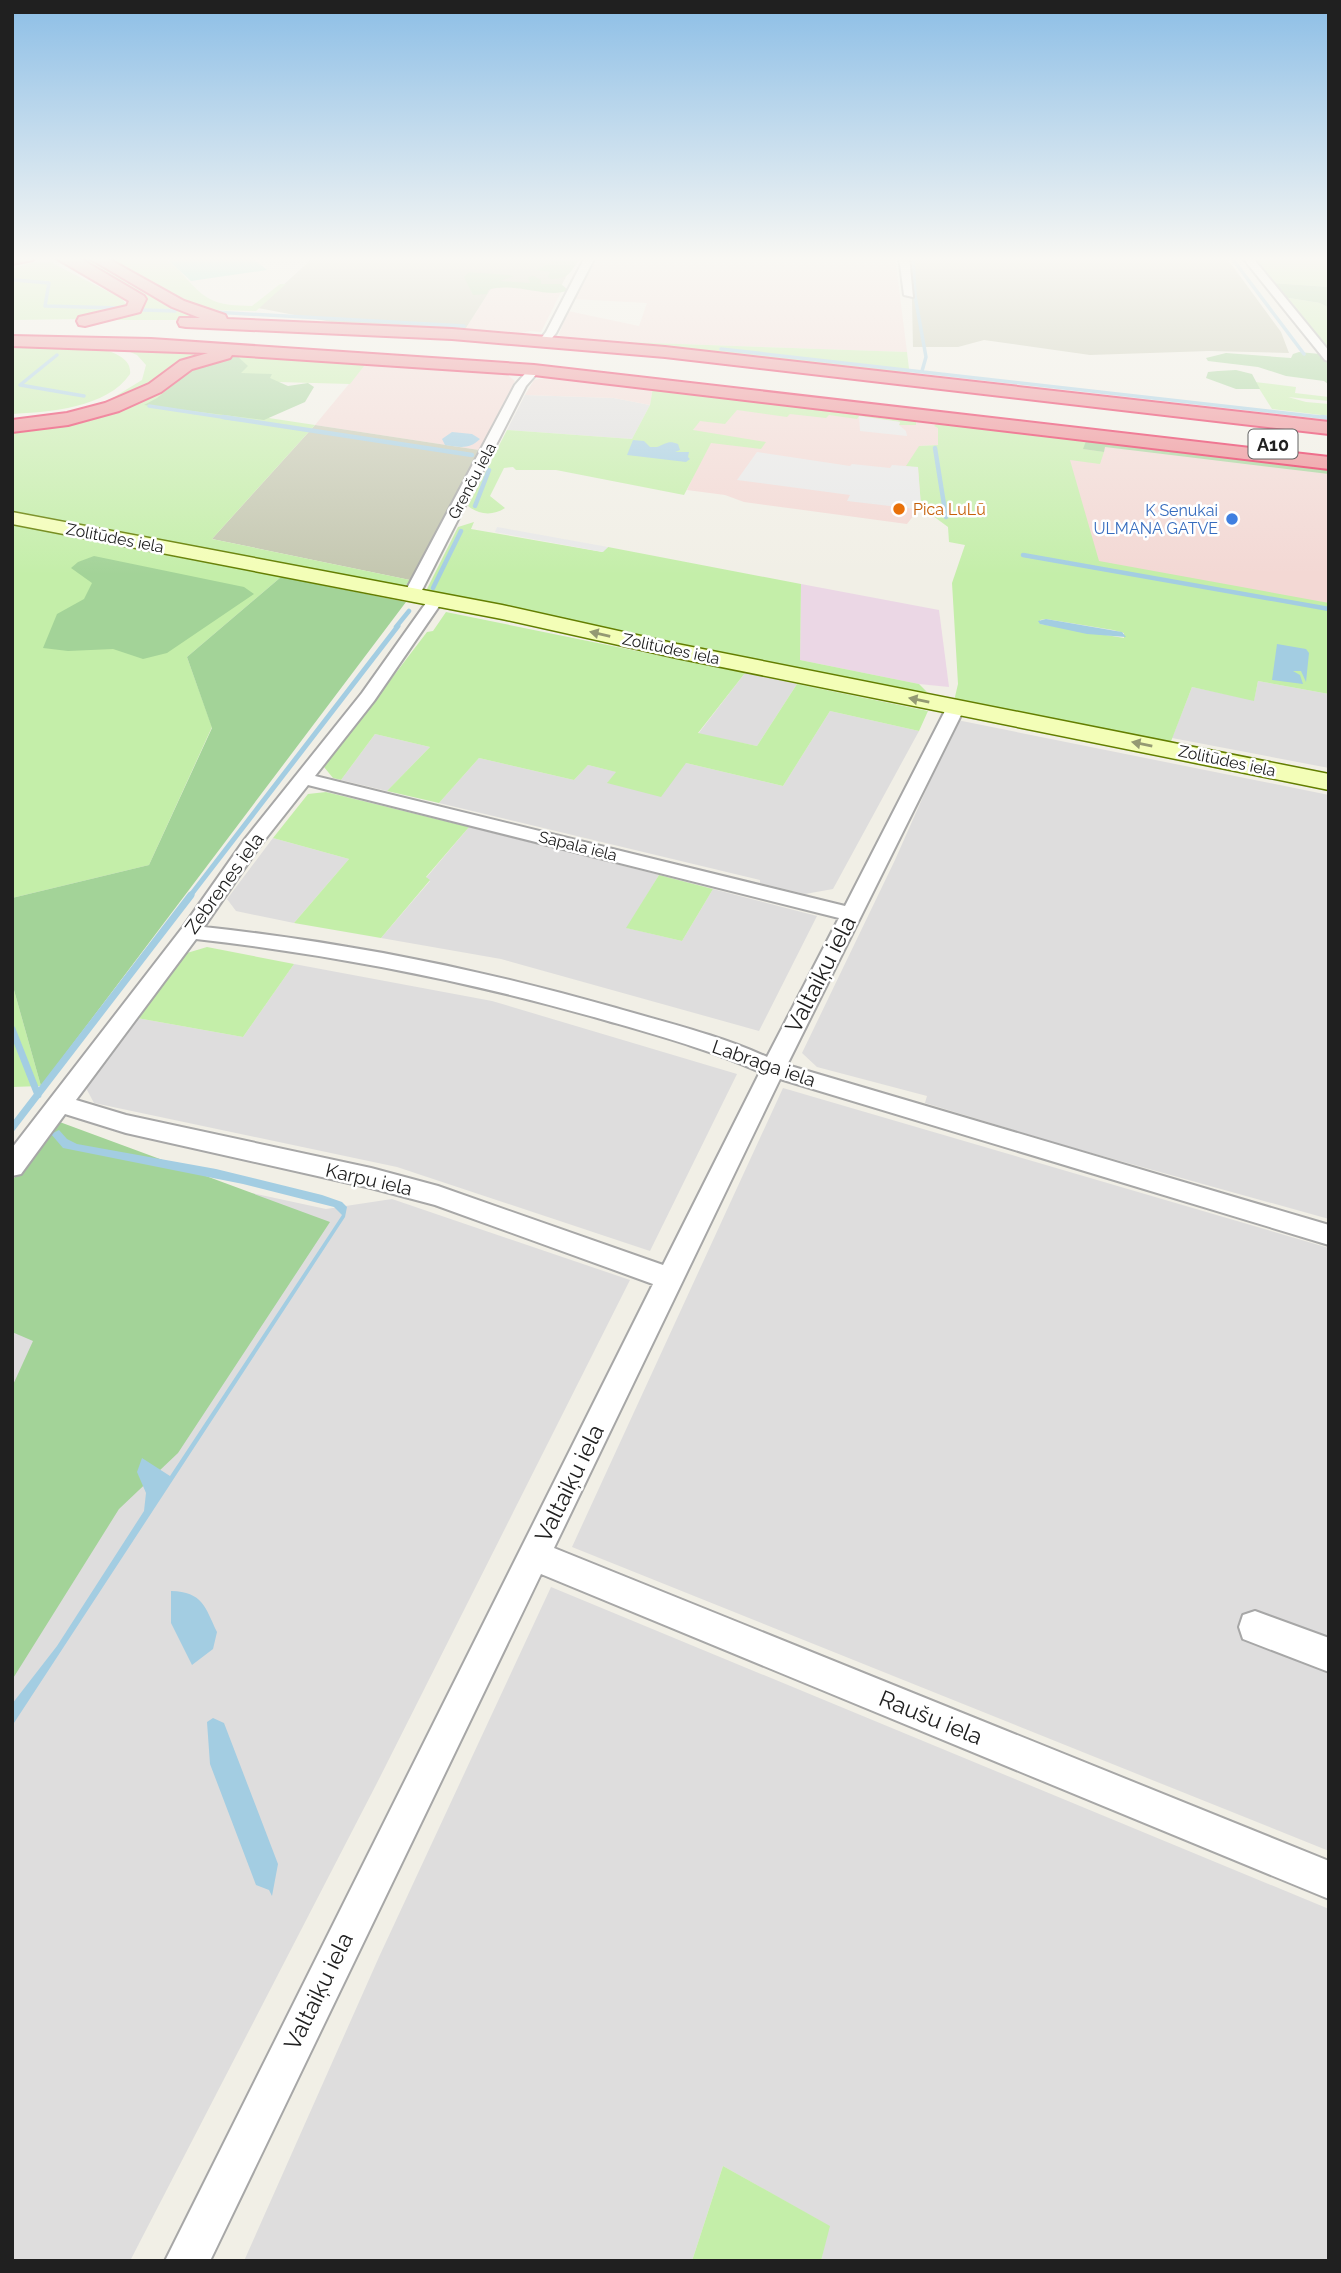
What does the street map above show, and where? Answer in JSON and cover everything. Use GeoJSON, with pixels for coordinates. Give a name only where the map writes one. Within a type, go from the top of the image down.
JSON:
{"type":"FeatureCollection","features":[{"type":"Feature","properties":{"kind":"highway"},"geometry":{"type":"LineString","coordinates":[[12,418],[58,412],[98,401],[122,390],[138,368],[133,363]]}},
{"type":"Feature","properties":{"kind":"highway"},"geometry":{"type":"LineString","coordinates":[[12,426],[68,419],[125,403],[155,388],[178,369],[192,363]]}},
{"type":"Feature","properties":{"kind":"highway"},"geometry":{"type":"LineString","coordinates":[[438,363],[779,386]]}},
{"type":"Feature","properties":{"kind":"highway","name":"A10"},"geometry":{"type":"LineString","coordinates":[[571,363],[1329,451]]}},
{"type":"Feature","properties":{"kind":"highway","name":"A10"},"geometry":{"type":"LineString","coordinates":[[660,363],[1329,439]]}},
{"type":"Feature","properties":{"kind":"highway"},"geometry":{"type":"LineString","coordinates":[[724,363],[865,385]]}},
{"type":"Feature","properties":{"kind":"highway"},"geometry":{"type":"LineString","coordinates":[[757,363],[1329,428]]}},
{"type":"Feature","properties":{"kind":"highway"},"geometry":{"type":"LineString","coordinates":[[534,370],[1329,463]]}},
{"type":"Feature","properties":{"kind":"highway"},"geometry":{"type":"LineString","coordinates":[[1217,438],[1329,463]]}},
{"type":"Feature","properties":{"kind":"street","name":"Grenču iela"},"geometry":{"type":"LineString","coordinates":[[412,594],[521,385],[534,370]]}},
{"type":"Feature","properties":{"kind":"street","name":"Zolitūdes iela"},"geometry":{"type":"LineString","coordinates":[[12,518],[412,594],[1329,782]]}},
{"type":"Feature","properties":{"kind":"street","name":"Zebrenes iela"},"geometry":{"type":"LineString","coordinates":[[12,1167],[190,932],[252,843],[306,779],[376,687],[436,599]]}},
{"type":"Feature","properties":{"kind":"street","name":"Valtaiķu iela"},"geometry":{"type":"LineString","coordinates":[[187,2261],[669,1279],[956,707]]}},
{"type":"Feature","properties":{"kind":"street","name":"Sapala iela"},"geometry":{"type":"LineString","coordinates":[[306,779],[850,914]]}},
{"type":"Feature","properties":{"kind":"street","name":"Labraga iela"},"geometry":{"type":"LineString","coordinates":[[190,932],[311,947],[481,980],[653,1026],[742,1054],[773,1069],[1329,1235]]}},
{"type":"Feature","properties":{"kind":"street","name":"Karpu iela"},"geometry":{"type":"LineString","coordinates":[[60,1104],[126,1124],[371,1178],[438,1196],[631,1263],[669,1279]]}},
{"type":"Feature","properties":{"kind":"street","name":"Raušu iela"},"geometry":{"type":"LineString","coordinates":[[533,1555],[1329,1880]]}},
{"type":"Feature","properties":{"kind":"street"},"geometry":{"type":"LineString","coordinates":[[1255,1628],[1329,1655]]}},
{"type":"Feature","properties":{"kind":"shaded area"},"geometry":{"type":"Polygon","coordinates":[[[366,363],[502,371],[515,381],[479,450],[315,425],[366,363]]]}},
{"type":"Feature","properties":{"kind":"shaded area"},"geometry":{"type":"Polygon","coordinates":[[[554,376],[653,387],[650,405],[614,398],[525,395],[534,380],[554,376]]]}},
{"type":"Feature","properties":{"kind":"shaded area"},"geometry":{"type":"Polygon","coordinates":[[[716,394],[939,421],[938,445],[919,446],[921,506],[907,524],[744,502],[725,495],[687,490],[695,473],[693,430],[716,394]]]}},
{"type":"Feature","properties":{"kind":"shaded area"},"geometry":{"type":"Polygon","coordinates":[[[525,395],[614,398],[650,405],[632,439],[507,430],[525,395]]]}},
{"type":"Feature","properties":{"kind":"shaded area"},"geometry":{"type":"Polygon","coordinates":[[[859,416],[900,422],[899,425],[906,431],[907,436],[860,431],[859,416]]]}},
{"type":"Feature","properties":{"kind":"shaded area"},"geometry":{"type":"Polygon","coordinates":[[[315,425],[479,450],[410,580],[212,539],[315,425]]]}},
{"type":"Feature","properties":{"kind":"shaded area"},"geometry":{"type":"Polygon","coordinates":[[[1063,436],[1329,468],[1329,605],[1092,562],[1063,436]]]}},
{"type":"Feature","properties":{"kind":"shaded area"},"geometry":{"type":"Polygon","coordinates":[[[757,452],[850,466],[918,467],[921,506],[916,509],[847,501],[850,495],[737,480],[757,452]]]}},
{"type":"Feature","properties":{"kind":"shaded area"},"geometry":{"type":"Polygon","coordinates":[[[497,527],[608,547],[603,552],[495,532],[497,527]]]}},
{"type":"Feature","properties":{"kind":"shaded area"},"geometry":{"type":"Polygon","coordinates":[[[801,584],[939,610],[949,687],[919,684],[800,660],[801,584]]]}},
{"type":"Feature","properties":{"kind":"shaded area"},"geometry":{"type":"Polygon","coordinates":[[[745,673],[797,684],[757,746],[698,734],[745,673]]]}},
{"type":"Feature","properties":{"kind":"shaded area"},"geometry":{"type":"Polygon","coordinates":[[[1258,681],[1329,694],[1329,768],[1172,738],[1192,687],[1254,700],[1258,681]]]}},
{"type":"Feature","properties":{"kind":"shaded area"},"geometry":{"type":"Polygon","coordinates":[[[830,711],[919,731],[833,889],[805,894],[760,883],[760,880],[439,803],[479,758],[574,780],[588,765],[617,772],[608,782],[686,763],[783,786],[830,711]]]}},
{"type":"Feature","properties":{"kind":"shaded area"},"geometry":{"type":"Polygon","coordinates":[[[957,720],[1329,795],[1329,1219],[1063,1145],[925,1103],[927,1096],[817,1067],[802,1053],[895,860],[957,720]]]}},
{"type":"Feature","properties":{"kind":"shaded area"},"geometry":{"type":"Polygon","coordinates":[[[375,734],[430,747],[387,791],[341,780],[375,734]]]}},
{"type":"Feature","properties":{"kind":"shaded area"},"geometry":{"type":"Polygon","coordinates":[[[469,827],[659,875],[627,928],[682,941],[713,889],[817,916],[759,1031],[501,959],[381,938],[430,881],[426,878],[469,827]]]}},
{"type":"Feature","properties":{"kind":"shaded area"},"geometry":{"type":"Polygon","coordinates":[[[273,838],[349,859],[294,923],[236,911],[227,899],[273,838]]]}},
{"type":"Feature","properties":{"kind":"shaded area"},"geometry":{"type":"Polygon","coordinates":[[[294,964],[492,1001],[737,1074],[650,1251],[397,1167],[94,1103],[86,1088],[137,1018],[243,1037],[294,964]]]}},
{"type":"Feature","properties":{"kind":"shaded area"},"geometry":{"type":"Polygon","coordinates":[[[783,1088],[1329,1248],[1329,1851],[572,1547],[783,1088]]]}},
{"type":"Feature","properties":{"kind":"shaded area"},"geometry":{"type":"Polygon","coordinates":[[[60,1152],[326,1209],[392,1199],[630,1280],[377,1783],[130,2261],[12,2261],[12,1185],[60,1152]]]}},
{"type":"Feature","properties":{"kind":"shaded area"},"geometry":{"type":"Polygon","coordinates":[[[551,1587],[1329,1909],[1329,2261],[821,2261],[829,2226],[723,2166],[692,2261],[244,2261],[379,1957],[551,1587]]]}},
{"type":"Feature","properties":{"kind":"green space"},"geometry":{"type":"Polygon","coordinates":[[[12,363],[127,363],[130,374],[120,385],[92,401],[43,412],[12,414],[12,363]]]}},
{"type":"Feature","properties":{"kind":"green space"},"geometry":{"type":"Polygon","coordinates":[[[144,363],[197,363],[93,411],[62,414],[106,402],[142,380],[144,363]]]}},
{"type":"Feature","properties":{"kind":"green space"},"geometry":{"type":"Polygon","coordinates":[[[204,363],[366,363],[350,384],[278,382],[243,414],[315,425],[212,539],[410,580],[493,428],[411,583],[403,586],[12,512],[12,429],[70,421],[204,363]]]}},
{"type":"Feature","properties":{"kind":"green space"},"geometry":{"type":"Polygon","coordinates":[[[212,363],[245,363],[248,366],[241,373],[272,374],[270,378],[288,386],[308,383],[314,387],[305,402],[264,420],[144,405],[157,398],[194,368],[212,363]]]}},
{"type":"Feature","properties":{"kind":"green space"},"geometry":{"type":"Polygon","coordinates":[[[788,363],[908,363],[910,377],[788,363]]]}},
{"type":"Feature","properties":{"kind":"green space"},"geometry":{"type":"Polygon","coordinates":[[[1225,363],[1327,363],[1329,385],[1324,381],[1286,376],[1258,367],[1225,363]]]}},
{"type":"Feature","properties":{"kind":"green space"},"geometry":{"type":"Polygon","coordinates":[[[1236,370],[1252,374],[1260,389],[1236,389],[1206,378],[1208,372],[1236,370]]]}},
{"type":"Feature","properties":{"kind":"green space"},"geometry":{"type":"Polygon","coordinates":[[[1255,382],[1296,387],[1295,393],[1329,397],[1329,401],[1288,397],[1329,404],[1329,416],[1272,409],[1255,382]]]}},
{"type":"Feature","properties":{"kind":"green space"},"geometry":{"type":"Polygon","coordinates":[[[653,387],[916,420],[916,425],[899,425],[900,422],[859,416],[857,419],[829,415],[826,418],[790,414],[787,417],[737,410],[725,424],[700,421],[693,430],[766,442],[761,449],[711,443],[684,495],[556,470],[516,470],[513,467],[504,468],[490,496],[505,508],[486,513],[468,506],[507,430],[632,439],[650,405],[653,387]]]}},
{"type":"Feature","properties":{"kind":"green space"},"geometry":{"type":"Polygon","coordinates":[[[939,421],[1329,468],[1086,441],[1084,449],[1104,452],[1100,464],[1070,460],[1099,561],[1329,603],[1329,694],[1258,681],[1254,701],[1192,687],[1170,744],[954,701],[958,684],[952,583],[965,545],[949,542],[948,527],[921,507],[918,468],[906,466],[919,446],[938,445],[938,428],[934,426],[939,421]],[[1040,620],[1040,624],[1124,638],[1124,633],[1040,620]]]}},
{"type":"Feature","properties":{"kind":"green space"},"geometry":{"type":"Polygon","coordinates":[[[1086,441],[1329,470],[1329,474],[1105,447],[1104,452],[1083,449],[1086,441]]]}},
{"type":"Feature","properties":{"kind":"green space"},"geometry":{"type":"Polygon","coordinates":[[[474,522],[471,529],[602,552],[608,547],[801,584],[800,660],[919,684],[927,692],[913,695],[426,591],[458,527],[474,522]]]}},
{"type":"Feature","properties":{"kind":"green space"},"geometry":{"type":"Polygon","coordinates":[[[12,525],[281,577],[187,657],[212,727],[149,865],[12,898],[12,525]]]}},
{"type":"Feature","properties":{"kind":"green space"},"geometry":{"type":"Polygon","coordinates":[[[94,556],[244,587],[254,594],[167,653],[143,659],[113,649],[68,651],[43,648],[57,614],[84,599],[92,583],[71,568],[94,556]]]}},
{"type":"Feature","properties":{"kind":"green space"},"geometry":{"type":"Polygon","coordinates":[[[281,577],[406,602],[41,1086],[12,983],[12,898],[149,865],[212,728],[187,657],[281,577]]]}},
{"type":"Feature","properties":{"kind":"green space"},"geometry":{"type":"Polygon","coordinates":[[[446,612],[745,673],[698,733],[757,746],[797,684],[928,711],[919,731],[830,711],[783,786],[686,763],[661,797],[607,783],[616,772],[588,765],[574,780],[479,758],[439,803],[387,791],[430,747],[375,734],[341,780],[333,778],[324,767],[427,632],[433,631],[446,612]]]}},
{"type":"Feature","properties":{"kind":"green space"},"geometry":{"type":"Polygon","coordinates":[[[326,792],[469,827],[426,877],[430,880],[381,938],[294,923],[349,859],[273,838],[308,794],[326,792]]]}},
{"type":"Feature","properties":{"kind":"green space"},"geometry":{"type":"Polygon","coordinates":[[[659,875],[713,889],[682,941],[626,928],[659,875]]]}},
{"type":"Feature","properties":{"kind":"green space"},"geometry":{"type":"Polygon","coordinates":[[[207,947],[294,964],[243,1037],[137,1018],[187,953],[207,947]]]}},
{"type":"Feature","properties":{"kind":"green space"},"geometry":{"type":"Polygon","coordinates":[[[12,983],[41,1086],[12,1087],[12,983]]]}},
{"type":"Feature","properties":{"kind":"green space"},"geometry":{"type":"Polygon","coordinates":[[[57,1121],[330,1222],[178,1453],[119,1509],[12,1680],[12,1387],[33,1341],[12,1332],[12,1181],[57,1121]]]}},
{"type":"Feature","properties":{"kind":"green space"},"geometry":{"type":"Polygon","coordinates":[[[723,2166],[830,2226],[821,2261],[692,2261],[723,2166]]]}},
{"type":"Feature","properties":{"kind":"water"},"geometry":{"type":"Polygon","coordinates":[[[452,432],[472,434],[480,439],[468,446],[445,445],[442,439],[452,432]]]}},
{"type":"Feature","properties":{"kind":"water"},"geometry":{"type":"Polygon","coordinates":[[[633,440],[644,441],[650,447],[669,442],[678,444],[680,450],[675,452],[689,452],[690,459],[686,462],[627,455],[633,440]]]}},
{"type":"Feature","properties":{"kind":"water"},"geometry":{"type":"Polygon","coordinates":[[[1046,619],[1122,632],[1126,637],[1087,634],[1040,624],[1038,621],[1046,619]]]}},
{"type":"Feature","properties":{"kind":"water"},"geometry":{"type":"Polygon","coordinates":[[[1277,644],[1306,649],[1309,653],[1306,682],[1301,671],[1293,671],[1300,675],[1303,684],[1272,680],[1277,644]]]}},
{"type":"Feature","properties":{"kind":"water"},"geometry":{"type":"Polygon","coordinates":[[[59,1130],[67,1139],[77,1144],[216,1169],[322,1195],[342,1202],[347,1207],[345,1217],[12,1726],[12,1704],[57,1646],[144,1511],[146,1493],[137,1472],[142,1458],[170,1476],[342,1215],[334,1207],[243,1184],[63,1148],[51,1134],[59,1130]]]}},
{"type":"Feature","properties":{"kind":"water"},"geometry":{"type":"Polygon","coordinates":[[[171,1591],[190,1594],[202,1602],[217,1632],[213,1649],[192,1665],[171,1623],[171,1591]]]}},
{"type":"Feature","properties":{"kind":"water"},"geometry":{"type":"Polygon","coordinates":[[[213,1718],[224,1723],[278,1864],[272,1896],[269,1890],[256,1885],[210,1764],[207,1722],[213,1718]]]}},
{"type":"Feature","properties":{"kind":"waterway"},"geometry":{"type":"LineString","coordinates":[[47,363],[20,385],[84,396]]}},
{"type":"Feature","properties":{"kind":"waterway"},"geometry":{"type":"LineString","coordinates":[[845,363],[1329,418],[1322,417]]}},
{"type":"Feature","properties":{"kind":"waterway"},"geometry":{"type":"LineString","coordinates":[[922,371],[924,363]]}},
{"type":"Feature","properties":{"kind":"waterway"},"geometry":{"type":"LineString","coordinates":[[149,406],[235,419]]}},
{"type":"Feature","properties":{"kind":"waterway"},"geometry":{"type":"LineString","coordinates":[[223,417],[472,455]]}},
{"type":"Feature","properties":{"kind":"waterway"},"geometry":{"type":"LineString","coordinates":[[935,448],[946,517]]}},
{"type":"Feature","properties":{"kind":"waterway"},"geometry":{"type":"LineString","coordinates":[[475,506],[489,470]]}},
{"type":"Feature","properties":{"kind":"waterway"},"geometry":{"type":"LineString","coordinates":[[433,588],[461,531]]}},
{"type":"Feature","properties":{"kind":"waterway"},"geometry":{"type":"LineString","coordinates":[[1023,555],[1329,609]]}},
{"type":"Feature","properties":{"kind":"waterway"},"geometry":{"type":"LineString","coordinates":[[396,627],[409,611]]}},
{"type":"Feature","properties":{"kind":"waterway"},"geometry":{"type":"LineString","coordinates":[[190,896],[398,626]]}},
{"type":"Feature","properties":{"kind":"waterway"},"geometry":{"type":"LineString","coordinates":[[38,1094],[191,895]]}},
{"type":"Feature","properties":{"kind":"waterway"},"geometry":{"type":"LineString","coordinates":[[12,1029],[38,1094]]}},
{"type":"Feature","properties":{"kind":"waterway"},"geometry":{"type":"LineString","coordinates":[[12,1128],[38,1094]]}},
{"type":"Feature","properties":{"kind":"place","name":"Pica LuLū"},"geometry":{"type":"Point","coordinates":[899,509]}},
{"type":"Feature","properties":{"kind":"place","name":"K Senukai ULMAŅA GATVE"},"geometry":{"type":"Point","coordinates":[1232,519]}}]}
